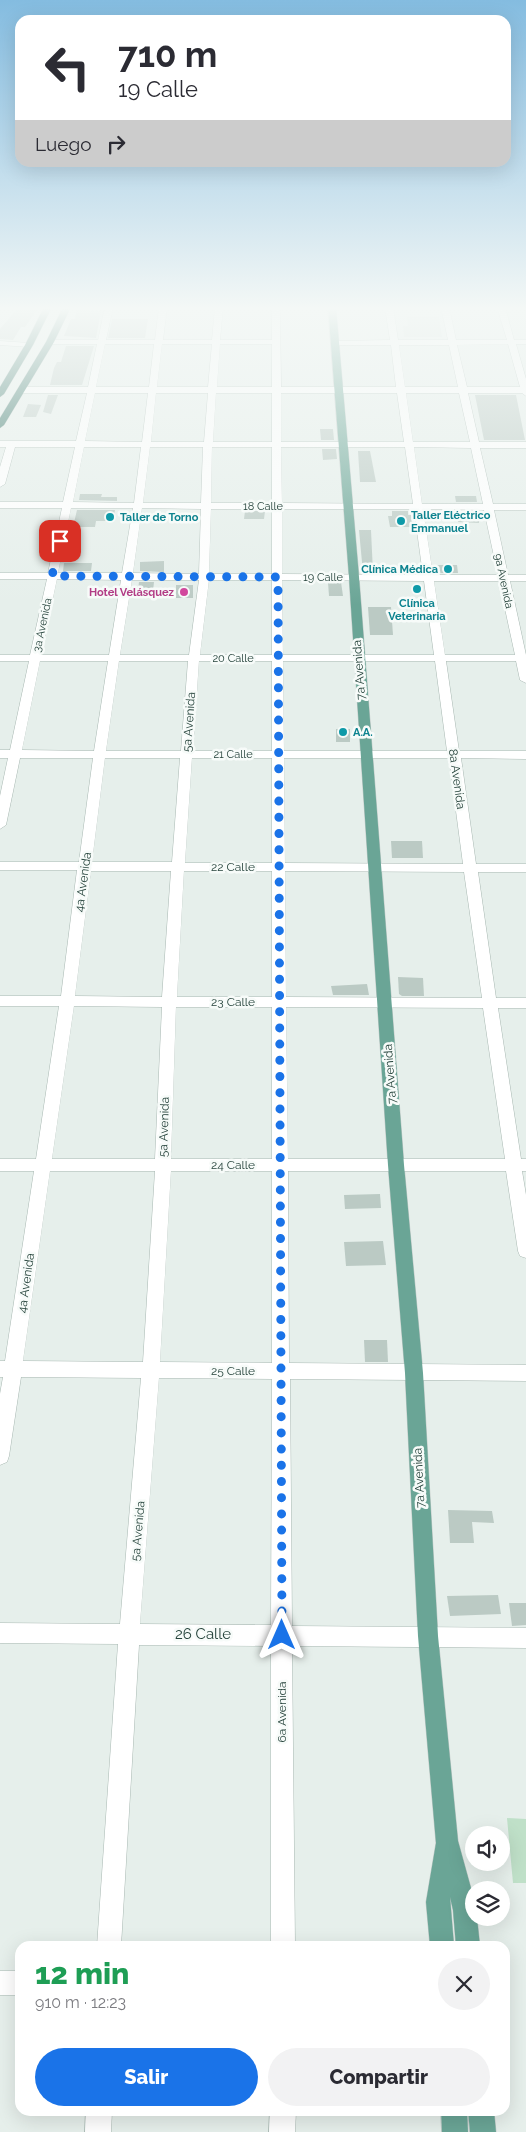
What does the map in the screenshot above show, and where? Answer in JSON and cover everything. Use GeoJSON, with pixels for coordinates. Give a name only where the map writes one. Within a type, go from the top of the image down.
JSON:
{"type":"FeatureCollection","features":[{"type":"Feature","properties":{"kind":"highway"},"geometry":{"type":"LineString","coordinates":[[0,425],[12,406]]}},
{"type":"Feature","properties":{"kind":"main road","name":"7a Avenida"},"geometry":{"type":"LineString","coordinates":[[339,406],[354,577],[358,658],[396,1165],[414,1373],[428,1636],[447,1841],[465,1910],[468,1941]]}},
{"type":"Feature","properties":{"kind":"main road","name":"7a Avenida"},"geometry":{"type":"LineString","coordinates":[[442,1941],[438,1902],[447,1841]]}},
{"type":"Feature","properties":{"kind":"main road"},"geometry":{"type":"LineString","coordinates":[[454,2116],[455,2132]]}},
{"type":"Feature","properties":{"kind":"main road"},"geometry":{"type":"LineString","coordinates":[[481,2116],[483,2132]]}},
{"type":"Feature","properties":{"kind":"street","name":"3a Avenida"},"geometry":{"type":"LineString","coordinates":[[0,825],[88,406]]}},
{"type":"Feature","properties":{"kind":"street","name":"4a Avenida"},"geometry":{"type":"LineString","coordinates":[[0,1456],[7,1370],[67,1002],[99,754],[138,506],[149,406]]}},
{"type":"Feature","properties":{"kind":"street","name":"5a Avenida"},"geometry":{"type":"LineString","coordinates":[[109,1941],[129,1634],[151,1371],[163,1165],[169,1002],[186,754],[194,658],[204,577],[208,445],[212,406]]}},
{"type":"Feature","properties":{"kind":"street","name":"6a Avenida"},"geometry":{"type":"LineString","coordinates":[[277,406],[283,1941]]}},
{"type":"Feature","properties":{"kind":"street","name":"8a Avenida"},"geometry":{"type":"LineString","coordinates":[[403,406],[490,1003],[520,1165],[526,1251]]}},
{"type":"Feature","properties":{"kind":"street","name":"9a Avenida"},"geometry":{"type":"LineString","coordinates":[[466,406],[524,658],[526,680]]}},
{"type":"Feature","properties":{"kind":"street"},"geometry":{"type":"LineString","coordinates":[[0,444],[526,446]]}},
{"type":"Feature","properties":{"kind":"street"},"geometry":{"type":"LineString","coordinates":[[0,484],[11,444]]}},
{"type":"Feature","properties":{"kind":"street","name":"18 Calle"},"geometry":{"type":"LineString","coordinates":[[0,505],[526,506]]}},
{"type":"Feature","properties":{"kind":"street","name":"19 Calle"},"geometry":{"type":"LineString","coordinates":[[0,576],[526,578]]}},
{"type":"Feature","properties":{"kind":"street","name":"20 Calle"},"geometry":{"type":"LineString","coordinates":[[0,658],[524,658]]}},
{"type":"Feature","properties":{"kind":"street","name":"21 Calle"},"geometry":{"type":"LineString","coordinates":[[0,754],[526,754]]}},
{"type":"Feature","properties":{"kind":"street","name":"22 Calle"},"geometry":{"type":"LineString","coordinates":[[0,866],[526,868]]}},
{"type":"Feature","properties":{"kind":"street","name":"23 Calle"},"geometry":{"type":"LineString","coordinates":[[0,1001],[526,1003]]}},
{"type":"Feature","properties":{"kind":"street","name":"24 Calle"},"geometry":{"type":"LineString","coordinates":[[0,1165],[520,1165]]}},
{"type":"Feature","properties":{"kind":"street","name":"25 Calle"},"geometry":{"type":"LineString","coordinates":[[7,1370],[526,1373]]}},
{"type":"Feature","properties":{"kind":"street","name":"26 Calle"},"geometry":{"type":"LineString","coordinates":[[0,1633],[526,1638]]}},
{"type":"Feature","properties":{"kind":"street"},"geometry":{"type":"LineString","coordinates":[[0,1983],[15,1983]]}},
{"type":"Feature","properties":{"kind":"street"},"geometry":{"type":"LineString","coordinates":[[98,2132],[99,2116]]}},
{"type":"Feature","properties":{"kind":"street"},"geometry":{"type":"LineString","coordinates":[[282,2132],[283,2116]]}},
{"type":"Feature","properties":{"kind":"green space"},"geometry":{"type":"Polygon","coordinates":[[[507,1818],[526,1819],[526,1883],[513,1883],[510,1826],[508,1826],[507,1818]]]}},
{"type":"Feature","properties":{"kind":"building"},"geometry":{"type":"Polygon","coordinates":[[[27,406],[40,406],[36,417],[23,417],[27,406]]]}},
{"type":"Feature","properties":{"kind":"building"},"geometry":{"type":"Polygon","coordinates":[[[45,406],[54,406],[51,414],[43,412],[45,406]]]}},
{"type":"Feature","properties":{"kind":"building"},"geometry":{"type":"Polygon","coordinates":[[[477,406],[518,406],[525,440],[484,440],[477,406]]]}},
{"type":"Feature","properties":{"kind":"building"},"geometry":{"type":"Polygon","coordinates":[[[320,429],[333,429],[334,440],[321,440],[320,429]]]}},
{"type":"Feature","properties":{"kind":"building"},"geometry":{"type":"Polygon","coordinates":[[[322,449],[336,449],[337,459],[323,460],[322,449]]]}},
{"type":"Feature","properties":{"kind":"building"},"geometry":{"type":"Polygon","coordinates":[[[358,451],[370,451],[376,482],[360,482],[358,451]]]}},
{"type":"Feature","properties":{"kind":"building"},"geometry":{"type":"Polygon","coordinates":[[[80,494],[102,494],[101,497],[117,497],[117,501],[79,500],[80,494]]]}},
{"type":"Feature","properties":{"kind":"building"},"geometry":{"type":"Polygon","coordinates":[[[455,496],[476,496],[477,502],[456,502],[455,496]]]}},
{"type":"Feature","properties":{"kind":"building"},"geometry":{"type":"Polygon","coordinates":[[[77,510],[115,510],[113,521],[96,521],[95,527],[73,527],[77,510]]]}},
{"type":"Feature","properties":{"kind":"building"},"geometry":{"type":"Polygon","coordinates":[[[245,511],[265,511],[264,519],[244,519],[245,511]]]}},
{"type":"Feature","properties":{"kind":"building","name":"Taller Eléctrico Emmanuel"},"geometry":{"type":"Polygon","coordinates":[[[392,511],[408,511],[408,515],[411,515],[413,527],[390,527],[388,516],[392,516],[392,511]]]}},
{"type":"Feature","properties":{"kind":"building"},"geometry":{"type":"Polygon","coordinates":[[[457,511],[478,512],[479,523],[458,522],[457,511]]]}},
{"type":"Feature","properties":{"kind":"building"},"geometry":{"type":"Polygon","coordinates":[[[359,530],[371,530],[373,573],[363,573],[359,530]]]}},
{"type":"Feature","properties":{"kind":"building"},"geometry":{"type":"Polygon","coordinates":[[[164,561],[164,572],[140,571],[140,562],[164,561]]]}},
{"type":"Feature","properties":{"kind":"building"},"geometry":{"type":"Polygon","coordinates":[[[64,563],[92,563],[91,571],[63,571],[64,563]]]}},
{"type":"Feature","properties":{"kind":"building","name":"Clínica Médica"},"geometry":{"type":"Polygon","coordinates":[[[437,565],[457,565],[458,573],[438,573],[437,565]]]}},
{"type":"Feature","properties":{"kind":"building"},"geometry":{"type":"Polygon","coordinates":[[[139,582],[154,582],[153,591],[138,591],[139,582]]]}},
{"type":"Feature","properties":{"kind":"building"},"geometry":{"type":"Polygon","coordinates":[[[328,582],[341,582],[343,596],[329,596],[328,582]]]}},
{"type":"Feature","properties":{"kind":"building","name":"Hotel Velásquez"},"geometry":{"type":"Polygon","coordinates":[[[176,585],[193,585],[193,598],[176,598],[176,585]]]}},
{"type":"Feature","properties":{"kind":"building"},"geometry":{"type":"Polygon","coordinates":[[[368,607],[391,607],[393,635],[370,635],[368,607]]]}},
{"type":"Feature","properties":{"kind":"building"},"geometry":{"type":"Polygon","coordinates":[[[336,729],[350,729],[350,742],[336,742],[336,729]]]}},
{"type":"Feature","properties":{"kind":"building"},"geometry":{"type":"Polygon","coordinates":[[[391,841],[422,841],[423,858],[392,858],[391,841]]]}},
{"type":"Feature","properties":{"kind":"building"},"geometry":{"type":"Polygon","coordinates":[[[398,977],[423,978],[424,996],[402,996],[399,994],[398,977]]]}},
{"type":"Feature","properties":{"kind":"building"},"geometry":{"type":"Polygon","coordinates":[[[367,984],[369,995],[333,995],[331,986],[367,984]]]}},
{"type":"Feature","properties":{"kind":"building"},"geometry":{"type":"Polygon","coordinates":[[[380,1194],[381,1208],[345,1209],[344,1195],[380,1194]]]}},
{"type":"Feature","properties":{"kind":"building"},"geometry":{"type":"Polygon","coordinates":[[[383,1241],[386,1265],[346,1266],[344,1242],[383,1241]]]}},
{"type":"Feature","properties":{"kind":"building"},"geometry":{"type":"Polygon","coordinates":[[[364,1340],[387,1340],[388,1362],[365,1362],[364,1340]]]}},
{"type":"Feature","properties":{"kind":"building"},"geometry":{"type":"Polygon","coordinates":[[[448,1510],[492,1511],[494,1523],[472,1522],[474,1543],[450,1543],[448,1510]]]}},
{"type":"Feature","properties":{"kind":"building"},"geometry":{"type":"Polygon","coordinates":[[[498,1595],[501,1614],[450,1616],[447,1596],[498,1595]]]}},
{"type":"Feature","properties":{"kind":"building"},"geometry":{"type":"Polygon","coordinates":[[[509,1603],[526,1603],[526,1625],[512,1626],[509,1603]]]}},
{"type":"Feature","properties":{"kind":"place","name":"Taller de Torno"},"geometry":{"type":"Point","coordinates":[110,517]}},
{"type":"Feature","properties":{"kind":"place","name":"Taller Eléctrico Emmanuel"},"geometry":{"type":"Point","coordinates":[401,521]}},
{"type":"Feature","properties":{"kind":"place","name":"Clínica Médica"},"geometry":{"type":"Point","coordinates":[448,569]}},
{"type":"Feature","properties":{"kind":"place","name":"Clínica Veterinaria"},"geometry":{"type":"Point","coordinates":[417,589]}},
{"type":"Feature","properties":{"kind":"place","name":"Hotel Velásquez"},"geometry":{"type":"Point","coordinates":[184,592]}},
{"type":"Feature","properties":{"kind":"place","name":"A.A."},"geometry":{"type":"Point","coordinates":[343,732]}},
{"type":"Feature","properties":{"kind":"route"},"geometry":{"type":"LineString","coordinates":[[60,541],[52,576],[278,577],[282,1635]]}}]}
